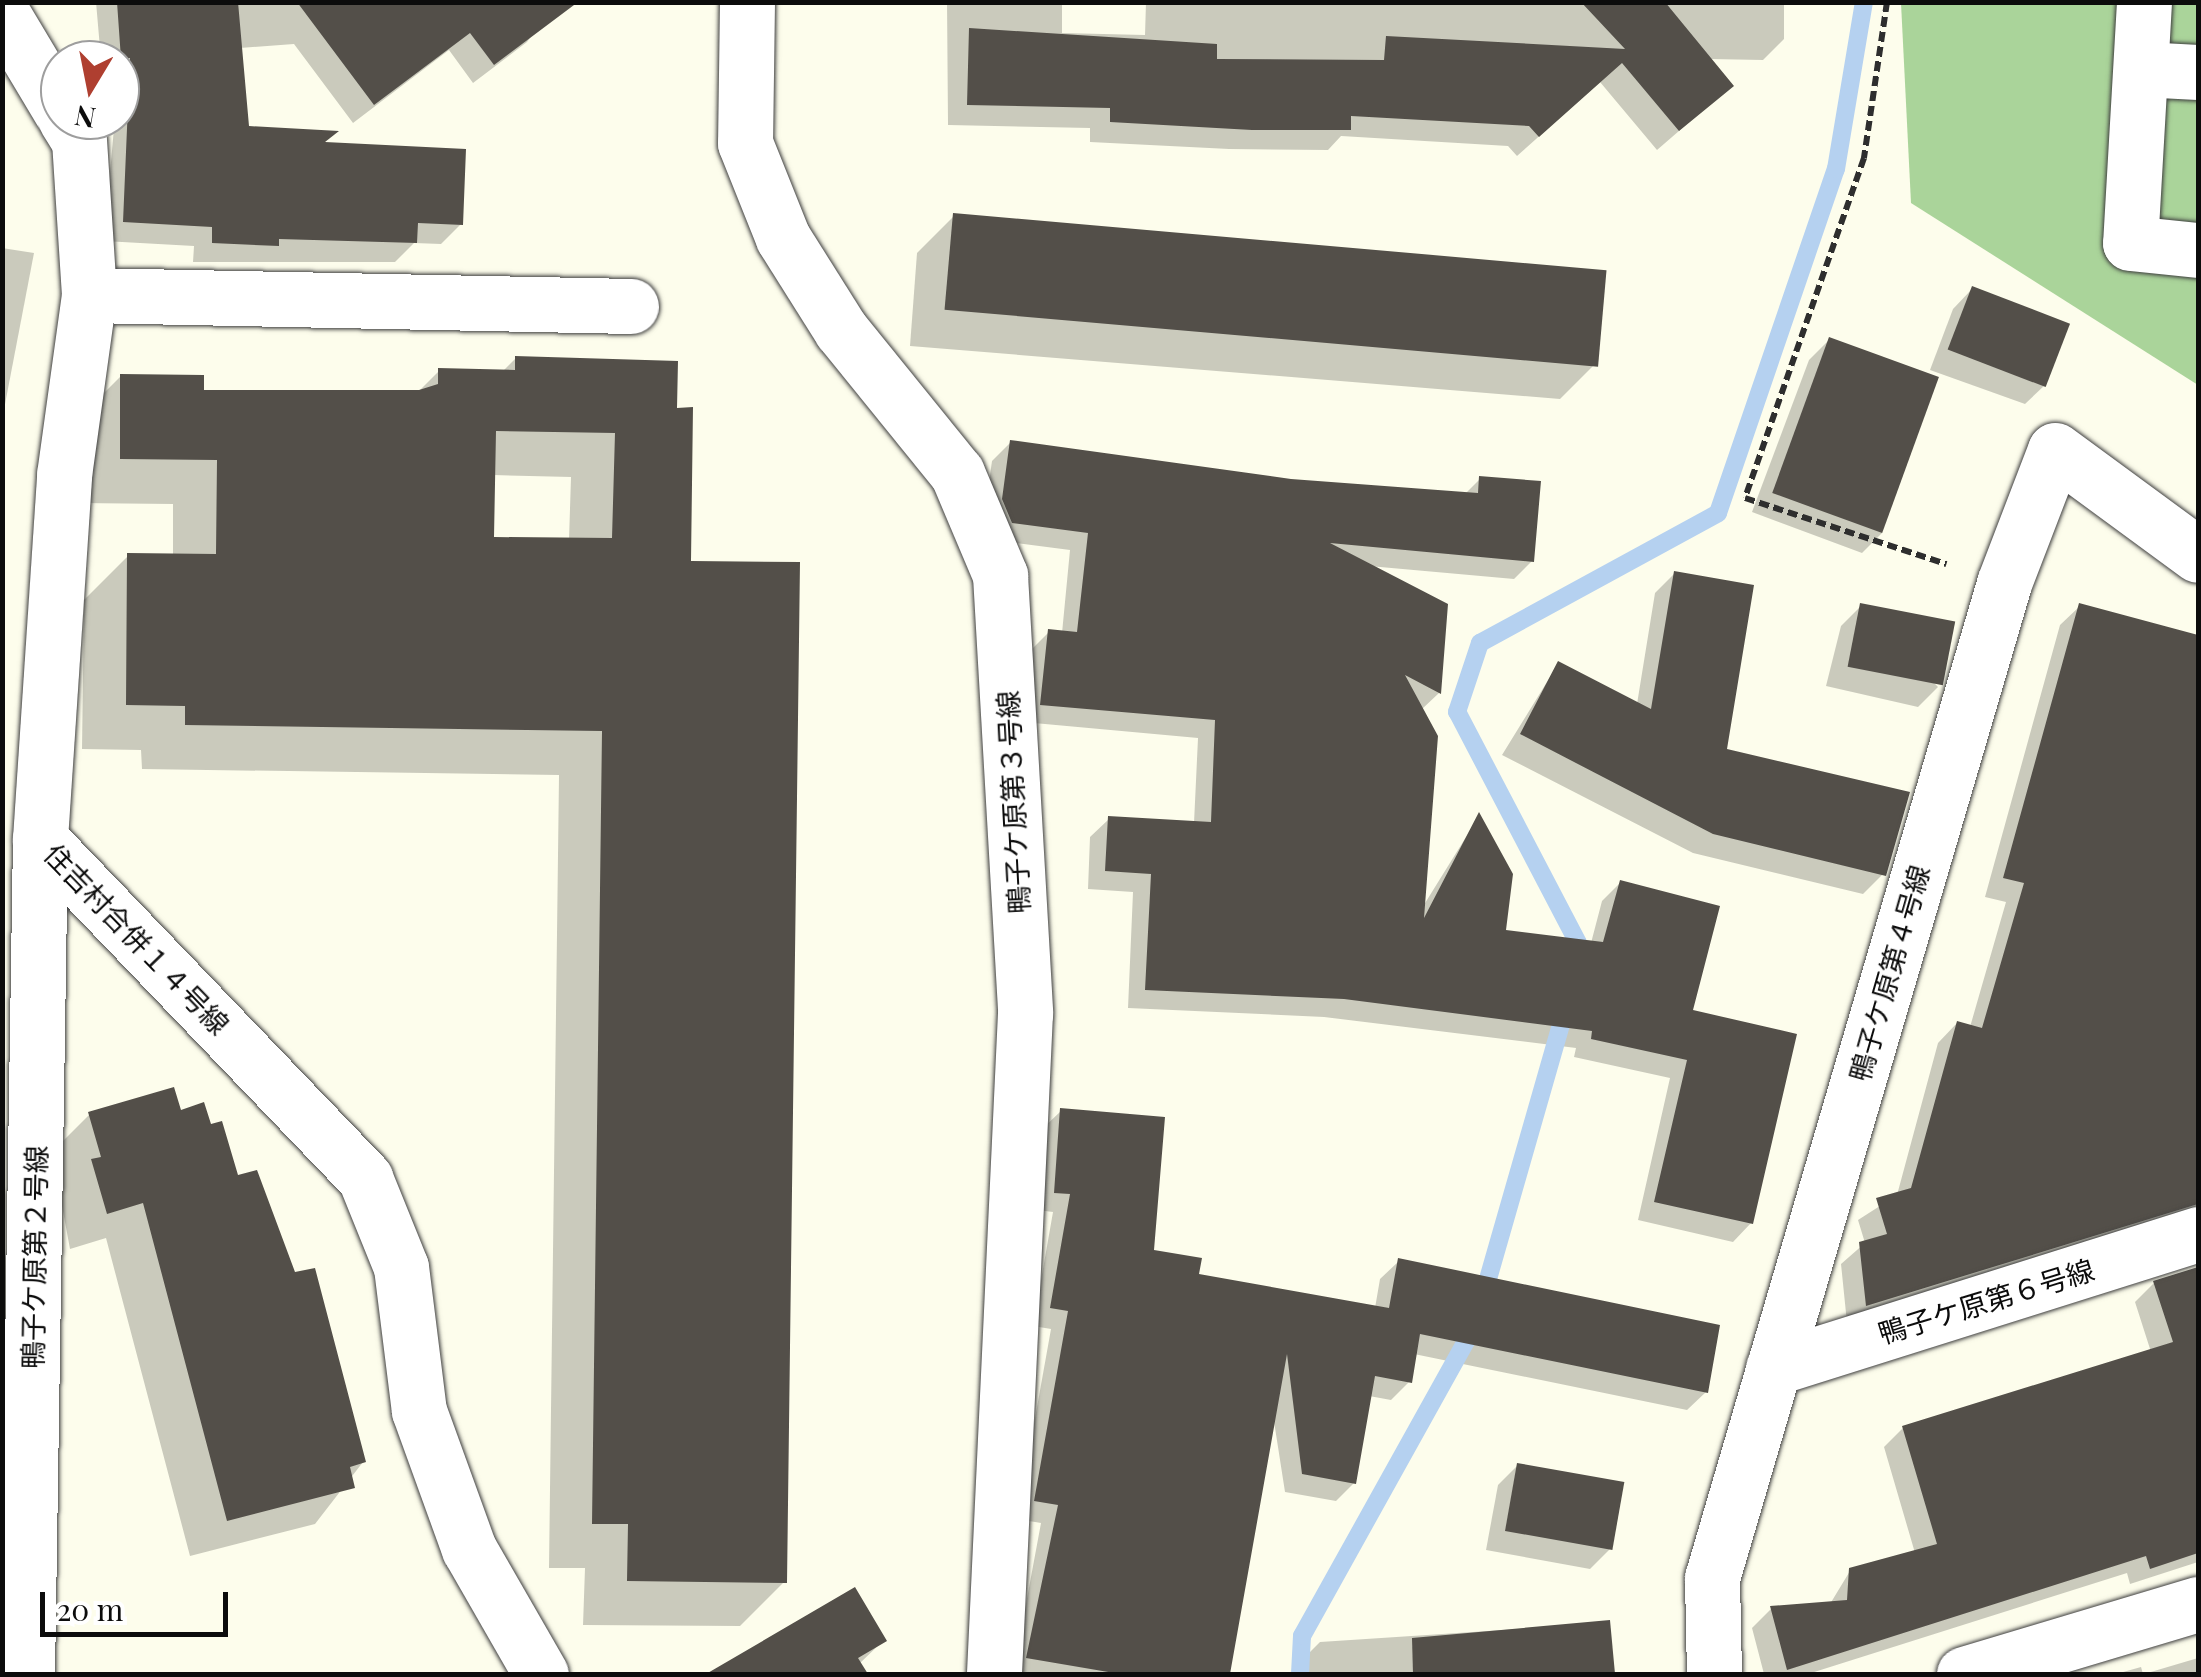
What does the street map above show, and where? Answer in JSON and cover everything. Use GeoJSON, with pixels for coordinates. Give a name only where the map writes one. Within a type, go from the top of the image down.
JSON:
{"type":"FeatureCollection","features":[{"type":"Feature","properties":{"kind":"street","name":"鴨子ケ原第３号線"},"geometry":{"type":"LineString","coordinates":[[747,2],[745,143],[782,238],[840,330],[958,473],[1000,575],[1025,1012],[994,1674]]}},
{"type":"Feature","properties":{"kind":"street"},"geometry":{"type":"LineString","coordinates":[[2144,2],[2130,244],[2198,250]]}},
{"type":"Feature","properties":{"kind":"street"},"geometry":{"type":"LineString","coordinates":[[2,13],[40,77]]}},
{"type":"Feature","properties":{"kind":"street"},"geometry":{"type":"LineString","coordinates":[[2141,69],[2198,72]]}},
{"type":"Feature","properties":{"kind":"street","name":"住吉村合併１４号線"},"geometry":{"type":"LineString","coordinates":[[78,140],[89,295],[64,475],[40,839],[365,1178],[401,1267],[419,1412],[469,1549],[541,1674]]}},
{"type":"Feature","properties":{"kind":"street"},"geometry":{"type":"LineString","coordinates":[[89,295],[631,306]]}},
{"type":"Feature","properties":{"kind":"street","name":"鴨子ケ原第４号線"},"geometry":{"type":"LineString","coordinates":[[1714,1674],[1712,1578],[2004,583],[2056,450],[2198,555]]}},
{"type":"Feature","properties":{"kind":"street","name":"鴨子ケ原第２号線"},"geometry":{"type":"LineString","coordinates":[[27,1674],[17,1434],[40,839]]}},
{"type":"Feature","properties":{"kind":"street","name":"鴨子ケ原第６号線"},"geometry":{"type":"LineString","coordinates":[[1773,1368],[2198,1234]]}},
{"type":"Feature","properties":{"kind":"street"},"geometry":{"type":"LineString","coordinates":[[1964,1674],[2198,1604]]}},
{"type":"Feature","properties":{"kind":"path"},"geometry":{"type":"LineString","coordinates":[[1888,2],[1864,158],[1746,498],[2004,583]]}},
{"type":"Feature","properties":{"kind":"green space"},"geometry":{"type":"Polygon","coordinates":[[[1901,3],[2198,3],[2198,385],[1911,203],[1901,3]]]}},
{"type":"Feature","properties":{"kind":"building"},"geometry":{"type":"Polygon","coordinates":[[[117,2],[238,2],[249,126],[339,131],[325,142],[466,149],[463,225],[418,223],[417,243],[279,239],[279,246],[212,243],[212,227],[123,222],[126,140],[140,140],[140,40],[120,40],[117,2]]]}},
{"type":"Feature","properties":{"kind":"building"},"geometry":{"type":"Polygon","coordinates":[[[297,2],[578,2],[494,65],[470,33],[374,105],[297,2]]]}},
{"type":"Feature","properties":{"kind":"building"},"geometry":{"type":"Polygon","coordinates":[[[1581,2],[1665,2],[1734,86],[1679,131],[1622,63],[1539,137],[1529,126],[1351,116],[1351,130],[1252,130],[1110,122],[1110,108],[967,105],[969,28],[1217,44],[1217,59],[1384,60],[1386,36],[1625,49],[1581,2]]]}},
{"type":"Feature","properties":{"kind":"building"},"geometry":{"type":"Polygon","coordinates":[[[953,213],[1607,270],[1598,367],[945,310],[953,213]]]}},
{"type":"Feature","properties":{"kind":"building"},"geometry":{"type":"Polygon","coordinates":[[[1972,286],[2070,324],[2046,387],[1948,349],[1972,286]]]}},
{"type":"Feature","properties":{"kind":"building"},"geometry":{"type":"Polygon","coordinates":[[[1829,337],[1939,377],[1882,533],[1772,493],[1829,337]]]}},
{"type":"Feature","properties":{"kind":"building"},"geometry":{"type":"Polygon","coordinates":[[[515,356],[678,361],[677,408],[693,407],[691,561],[800,562],[787,1583],[627,1581],[628,1524],[592,1524],[602,731],[185,725],[185,706],[126,705],[127,553],[216,554],[217,460],[120,459],[120,374],[204,375],[204,390],[419,390],[438,384],[438,368],[515,370],[515,356]],[[496,431],[494,537],[612,538],[615,433],[496,431]]]}},
{"type":"Feature","properties":{"kind":"building"},"geometry":{"type":"Polygon","coordinates":[[[1010,440],[1291,479],[1478,493],[1479,476],[1541,481],[1534,562],[1330,543],[1448,604],[1441,694],[1405,675],[1438,736],[1424,918],[1479,812],[1513,874],[1506,930],[1603,942],[1620,880],[1720,906],[1693,1010],[1797,1034],[1753,1224],[1654,1202],[1687,1060],[1591,1039],[1592,1031],[1344,999],[1145,990],[1151,874],[1105,871],[1108,816],[1211,822],[1215,720],[1040,705],[1048,629],[1077,632],[1088,533],[1012,523],[1002,499],[1010,440]]]}},
{"type":"Feature","properties":{"kind":"building"},"geometry":{"type":"Polygon","coordinates":[[[1674,571],[1754,585],[1727,749],[1910,792],[1886,876],[1713,834],[1520,734],[1558,661],[1651,709],[1674,571]]]}},
{"type":"Feature","properties":{"kind":"building"},"geometry":{"type":"Polygon","coordinates":[[[1860,603],[1955,622],[1943,685],[1848,667],[1860,603]]]}},
{"type":"Feature","properties":{"kind":"building"},"geometry":{"type":"Polygon","coordinates":[[[2079,603],[2198,635],[2198,1204],[1866,1306],[1859,1242],[1887,1234],[1876,1198],[1911,1188],[1957,1021],[1982,1028],[2024,883],[2003,878],[2079,603]]]}},
{"type":"Feature","properties":{"kind":"building"},"geometry":{"type":"Polygon","coordinates":[[[174,1087],[181,1110],[204,1102],[211,1124],[222,1121],[238,1175],[257,1170],[295,1272],[315,1268],[366,1462],[350,1467],[355,1488],[227,1521],[143,1203],[107,1214],[91,1159],[101,1157],[88,1112],[174,1087]]]}},
{"type":"Feature","properties":{"kind":"building"},"geometry":{"type":"Polygon","coordinates":[[[1060,1108],[1165,1117],[1154,1250],[1202,1258],[1199,1274],[1389,1308],[1398,1258],[1720,1325],[1708,1393],[1420,1334],[1412,1383],[1375,1376],[1356,1484],[1302,1474],[1287,1354],[1230,1674],[1120,1674],[1026,1658],[1058,1505],[1034,1501],[1068,1311],[1050,1308],[1070,1194],[1054,1193],[1060,1108]]]}},
{"type":"Feature","properties":{"kind":"building"},"geometry":{"type":"Polygon","coordinates":[[[2198,1267],[2198,1553],[2150,1569],[2146,1556],[1787,1670],[1770,1606],[1847,1600],[1849,1568],[1937,1544],[1902,1426],[2173,1342],[2153,1281],[2198,1267]]]}},
{"type":"Feature","properties":{"kind":"building"},"geometry":{"type":"Polygon","coordinates":[[[1517,1463],[1624,1482],[1612,1550],[1505,1531],[1517,1463]]]}},
{"type":"Feature","properties":{"kind":"building"},"geometry":{"type":"Polygon","coordinates":[[[855,1587],[887,1641],[858,1658],[868,1674],[706,1674],[855,1587]]]}},
{"type":"Feature","properties":{"kind":"building"},"geometry":{"type":"Polygon","coordinates":[[[1610,1620],[1615,1674],[1413,1674],[1412,1638],[1610,1620]]]}},
{"type":"Feature","properties":{"kind":"waterway"},"geometry":{"type":"LineString","coordinates":[[1575,958],[1578,943],[1457,712],[1480,643],[1718,513],[1836,169],[1864,2]]}},
{"type":"Feature","properties":{"kind":"waterway"},"geometry":{"type":"LineString","coordinates":[[1482,1300],[1567,1003]]}},
{"type":"Feature","properties":{"kind":"waterway"},"geometry":{"type":"LineString","coordinates":[[1300,1674],[1302,1636],[1475,1325]]}}]}
